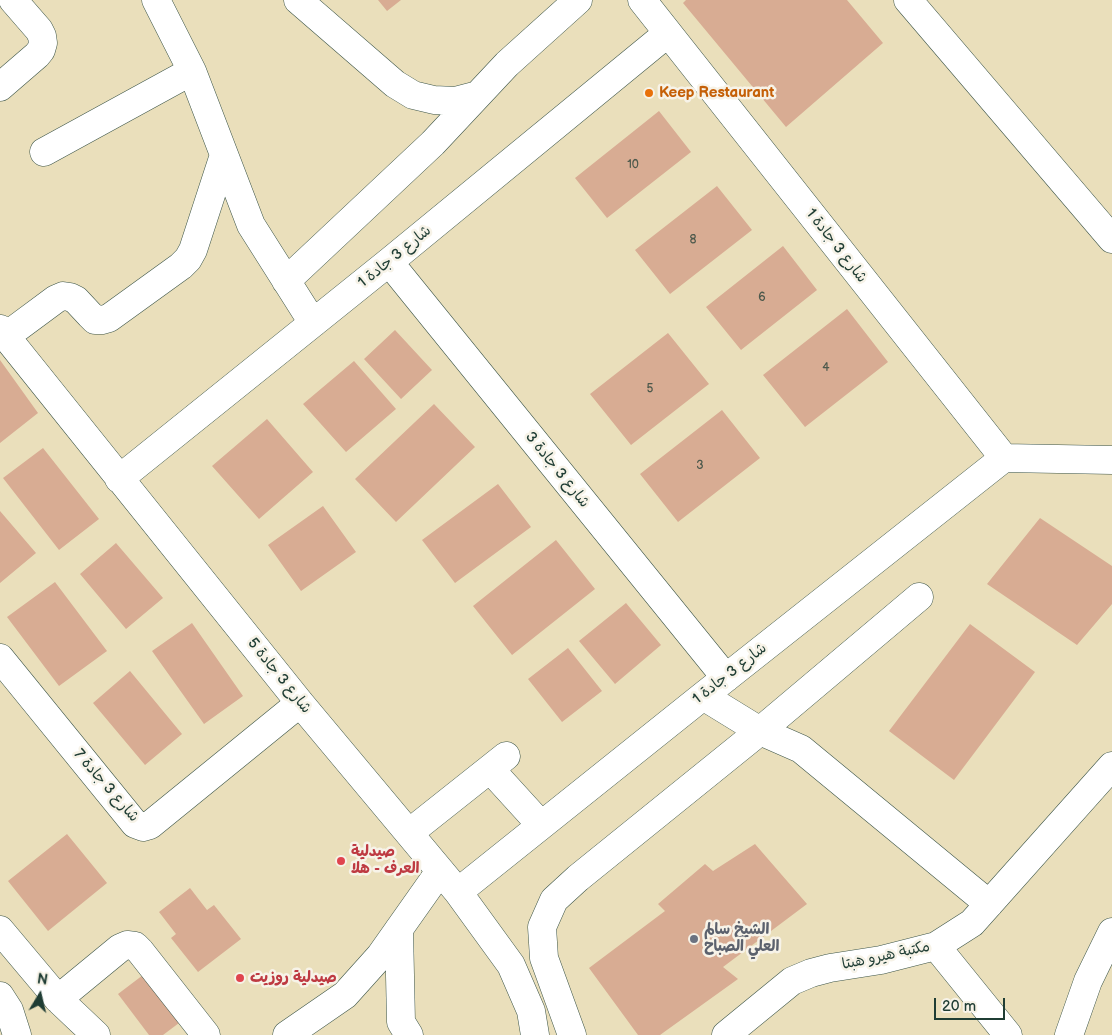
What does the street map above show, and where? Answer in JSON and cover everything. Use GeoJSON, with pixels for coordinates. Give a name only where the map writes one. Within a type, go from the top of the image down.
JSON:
{"type":"FeatureCollection","features":[{"type":"Feature","properties":{"kind":"street"},"geometry":{"type":"LineString","coordinates":[[0,8],[11,0],[39,30],[43,43],[37,56],[0,87]]}},
{"type":"Feature","properties":{"kind":"street"},"geometry":{"type":"LineString","coordinates":[[156,0],[192,71],[250,225],[313,323]]}},
{"type":"Feature","properties":{"kind":"street"},"geometry":{"type":"LineString","coordinates":[[298,0],[395,84],[413,95],[434,100],[455,101],[478,95]]}},
{"type":"Feature","properties":{"kind":"street"},"geometry":{"type":"LineString","coordinates":[[286,282],[433,144],[507,64],[578,0]]}},
{"type":"Feature","properties":{"kind":"street","name":"شارع 3 جادة 1"},"geometry":{"type":"LineString","coordinates":[[458,892],[1004,458],[642,0]]}},
{"type":"Feature","properties":{"kind":"street"},"geometry":{"type":"LineString","coordinates":[[908,0],[1112,239]]}},
{"type":"Feature","properties":{"kind":"street","name":"شارع 3 جادة 1"},"geometry":{"type":"LineString","coordinates":[[120,479],[668,33]]}},
{"type":"Feature","properties":{"kind":"street"},"geometry":{"type":"LineString","coordinates":[[44,152],[192,71]]}},
{"type":"Feature","properties":{"kind":"street"},"geometry":{"type":"LineString","coordinates":[[3,333],[56,298],[63,296],[76,300],[95,320],[109,318],[181,266],[193,250],[224,156]]}},
{"type":"Feature","properties":{"kind":"street","name":"شارع 3 جادة 3"},"geometry":{"type":"LineString","coordinates":[[389,262],[726,678]]}},
{"type":"Feature","properties":{"kind":"street","name":"شارع 3 جادة 5"},"geometry":{"type":"LineString","coordinates":[[3,333],[300,703],[458,892],[511,965],[531,1011],[535,1035]]}},
{"type":"Feature","properties":{"kind":"street"},"geometry":{"type":"LineString","coordinates":[[1004,458],[1102,460],[1112,478]]}},
{"type":"Feature","properties":{"kind":"street"},"geometry":{"type":"LineString","coordinates":[[572,1035],[544,958],[542,927],[554,900],[578,878],[760,731],[919,597]]}},
{"type":"Feature","properties":{"kind":"street","name":"شارع 3 جادة 7"},"geometry":{"type":"LineString","coordinates":[[0,658],[135,824],[143,827],[150,825],[300,703]]}},
{"type":"Feature","properties":{"kind":"street"},"geometry":{"type":"LineString","coordinates":[[703,696],[760,731],[801,749],[989,904]]}},
{"type":"Feature","properties":{"kind":"street"},"geometry":{"type":"LineString","coordinates":[[409,833],[498,763],[542,825]]}},
{"type":"Feature","properties":{"kind":"street","name":"مكتبة هيرو هبتا"},"geometry":{"type":"LineString","coordinates":[[726,1035],[792,981],[830,968],[881,960],[936,946],[972,923],[1112,766]]}},
{"type":"Feature","properties":{"kind":"street"},"geometry":{"type":"LineString","coordinates":[[287,1035],[345,995],[380,956],[440,870]]}},
{"type":"Feature","properties":{"kind":"street"},"geometry":{"type":"LineString","coordinates":[[0,930],[58,998],[96,1035]]}},
{"type":"Feature","properties":{"kind":"street"},"geometry":{"type":"LineString","coordinates":[[399,930],[401,1031]]}},
{"type":"Feature","properties":{"kind":"street"},"geometry":{"type":"LineString","coordinates":[[1069,1035],[1088,981],[1112,932]]}},
{"type":"Feature","properties":{"kind":"street"},"geometry":{"type":"LineString","coordinates":[[58,998],[120,948],[134,946],[140,951],[206,1035]]}},
{"type":"Feature","properties":{"kind":"street"},"geometry":{"type":"LineString","coordinates":[[936,946],[1008,1035]]}},
{"type":"Feature","properties":{"kind":"street"},"geometry":{"type":"LineString","coordinates":[[0,996],[9,1010],[17,1035]]}},
{"type":"Feature","properties":{"kind":"building"},"geometry":{"type":"Polygon","coordinates":[[[378,0],[401,0],[387,11],[378,0]]]}},
{"type":"Feature","properties":{"kind":"building"},"geometry":{"type":"Polygon","coordinates":[[[686,0],[847,0],[883,43],[786,127],[683,3],[686,0]]]}},
{"type":"Feature","properties":{"kind":"building"},"geometry":{"type":"Polygon","coordinates":[[[659,111],[691,152],[607,218],[575,178],[659,111]]]}},
{"type":"Feature","properties":{"kind":"building"},"geometry":{"type":"Polygon","coordinates":[[[717,186],[752,230],[670,294],[635,250],[717,186]]]}},
{"type":"Feature","properties":{"kind":"building"},"geometry":{"type":"Polygon","coordinates":[[[783,246],[817,290],[741,350],[706,307],[783,246]]]}},
{"type":"Feature","properties":{"kind":"building"},"geometry":{"type":"Polygon","coordinates":[[[847,309],[888,362],[805,427],[763,375],[847,309]]]}},
{"type":"Feature","properties":{"kind":"building"},"geometry":{"type":"Polygon","coordinates":[[[395,330],[432,370],[401,399],[364,359],[395,330]]]}},
{"type":"Feature","properties":{"kind":"building"},"geometry":{"type":"Polygon","coordinates":[[[668,333],[709,384],[631,445],[590,394],[668,333]]]}},
{"type":"Feature","properties":{"kind":"building"},"geometry":{"type":"Polygon","coordinates":[[[0,360],[38,413],[0,443],[0,360]]]}},
{"type":"Feature","properties":{"kind":"building"},"geometry":{"type":"Polygon","coordinates":[[[354,361],[396,409],[346,452],[303,404],[354,361]]]}},
{"type":"Feature","properties":{"kind":"building"},"geometry":{"type":"Polygon","coordinates":[[[434,404],[475,447],[396,522],[355,479],[434,404]]]}},
{"type":"Feature","properties":{"kind":"building"},"geometry":{"type":"Polygon","coordinates":[[[722,410],[760,458],[678,522],[640,474],[722,410]]]}},
{"type":"Feature","properties":{"kind":"building"},"geometry":{"type":"Polygon","coordinates":[[[267,419],[313,472],[259,519],[212,466],[267,419]]]}},
{"type":"Feature","properties":{"kind":"building"},"geometry":{"type":"Polygon","coordinates":[[[43,448],[99,519],[59,550],[3,478],[43,448]]]}},
{"type":"Feature","properties":{"kind":"building"},"geometry":{"type":"Polygon","coordinates":[[[498,484],[531,527],[455,583],[422,540],[498,484]]]}},
{"type":"Feature","properties":{"kind":"building"},"geometry":{"type":"Polygon","coordinates":[[[323,506],[356,552],[301,591],[268,545],[323,506]]]}},
{"type":"Feature","properties":{"kind":"building"},"geometry":{"type":"Polygon","coordinates":[[[0,511],[36,553],[0,583],[0,511]]]}},
{"type":"Feature","properties":{"kind":"building"},"geometry":{"type":"Polygon","coordinates":[[[1040,518],[1112,566],[1112,604],[1077,645],[987,584],[1040,518]]]}},
{"type":"Feature","properties":{"kind":"building"},"geometry":{"type":"Polygon","coordinates":[[[556,540],[595,589],[512,655],[473,606],[556,540]]]}},
{"type":"Feature","properties":{"kind":"building"},"geometry":{"type":"Polygon","coordinates":[[[116,543],[163,598],[126,629],[80,574],[116,543]]]}},
{"type":"Feature","properties":{"kind":"building"},"geometry":{"type":"Polygon","coordinates":[[[55,582],[107,651],[59,686],[7,617],[55,582]]]}},
{"type":"Feature","properties":{"kind":"building"},"geometry":{"type":"Polygon","coordinates":[[[626,603],[661,645],[615,684],[579,641],[626,603]]]}},
{"type":"Feature","properties":{"kind":"building"},"geometry":{"type":"Polygon","coordinates":[[[192,623],[243,696],[204,724],[152,651],[192,623]]]}},
{"type":"Feature","properties":{"kind":"building"},"geometry":{"type":"Polygon","coordinates":[[[970,624],[1035,672],[954,780],[889,731],[970,624]]]}},
{"type":"Feature","properties":{"kind":"building"},"geometry":{"type":"Polygon","coordinates":[[[568,648],[602,691],[562,722],[528,679],[568,648]]]}},
{"type":"Feature","properties":{"kind":"building"},"geometry":{"type":"Polygon","coordinates":[[[130,671],[182,734],[145,765],[93,703],[130,671]]]}},
{"type":"Feature","properties":{"kind":"building"},"geometry":{"type":"Polygon","coordinates":[[[67,834],[107,883],[48,931],[8,881],[67,834]]]}},
{"type":"Feature","properties":{"kind":"building","name":"الشيخ سالم العلي الصباح"},"geometry":{"type":"Polygon","coordinates":[[[755,844],[807,904],[723,967],[738,979],[660,1035],[638,1035],[589,968],[665,911],[658,904],[705,864],[713,871],[755,844]]]}},
{"type":"Feature","properties":{"kind":"building"},"geometry":{"type":"Polygon","coordinates":[[[190,888],[207,910],[214,905],[241,939],[198,972],[171,938],[176,934],[159,912],[190,888]]]}},
{"type":"Feature","properties":{"kind":"building"},"geometry":{"type":"Polygon","coordinates":[[[147,972],[183,1020],[163,1035],[149,1035],[118,994],[147,972]]]}},
{"type":"Feature","properties":{"kind":"place","name":"Keep Restaurant"},"geometry":{"type":"Point","coordinates":[649,93]}},
{"type":"Feature","properties":{"kind":"place","name":"صيدلية العرف - هلا"},"geometry":{"type":"Point","coordinates":[341,861]}},
{"type":"Feature","properties":{"kind":"place","name":"الشيخ سالم العلي الصباح"},"geometry":{"type":"Point","coordinates":[694,939]}},
{"type":"Feature","properties":{"kind":"place","name":"صيدلية روزيت"},"geometry":{"type":"Point","coordinates":[240,978]}}]}
